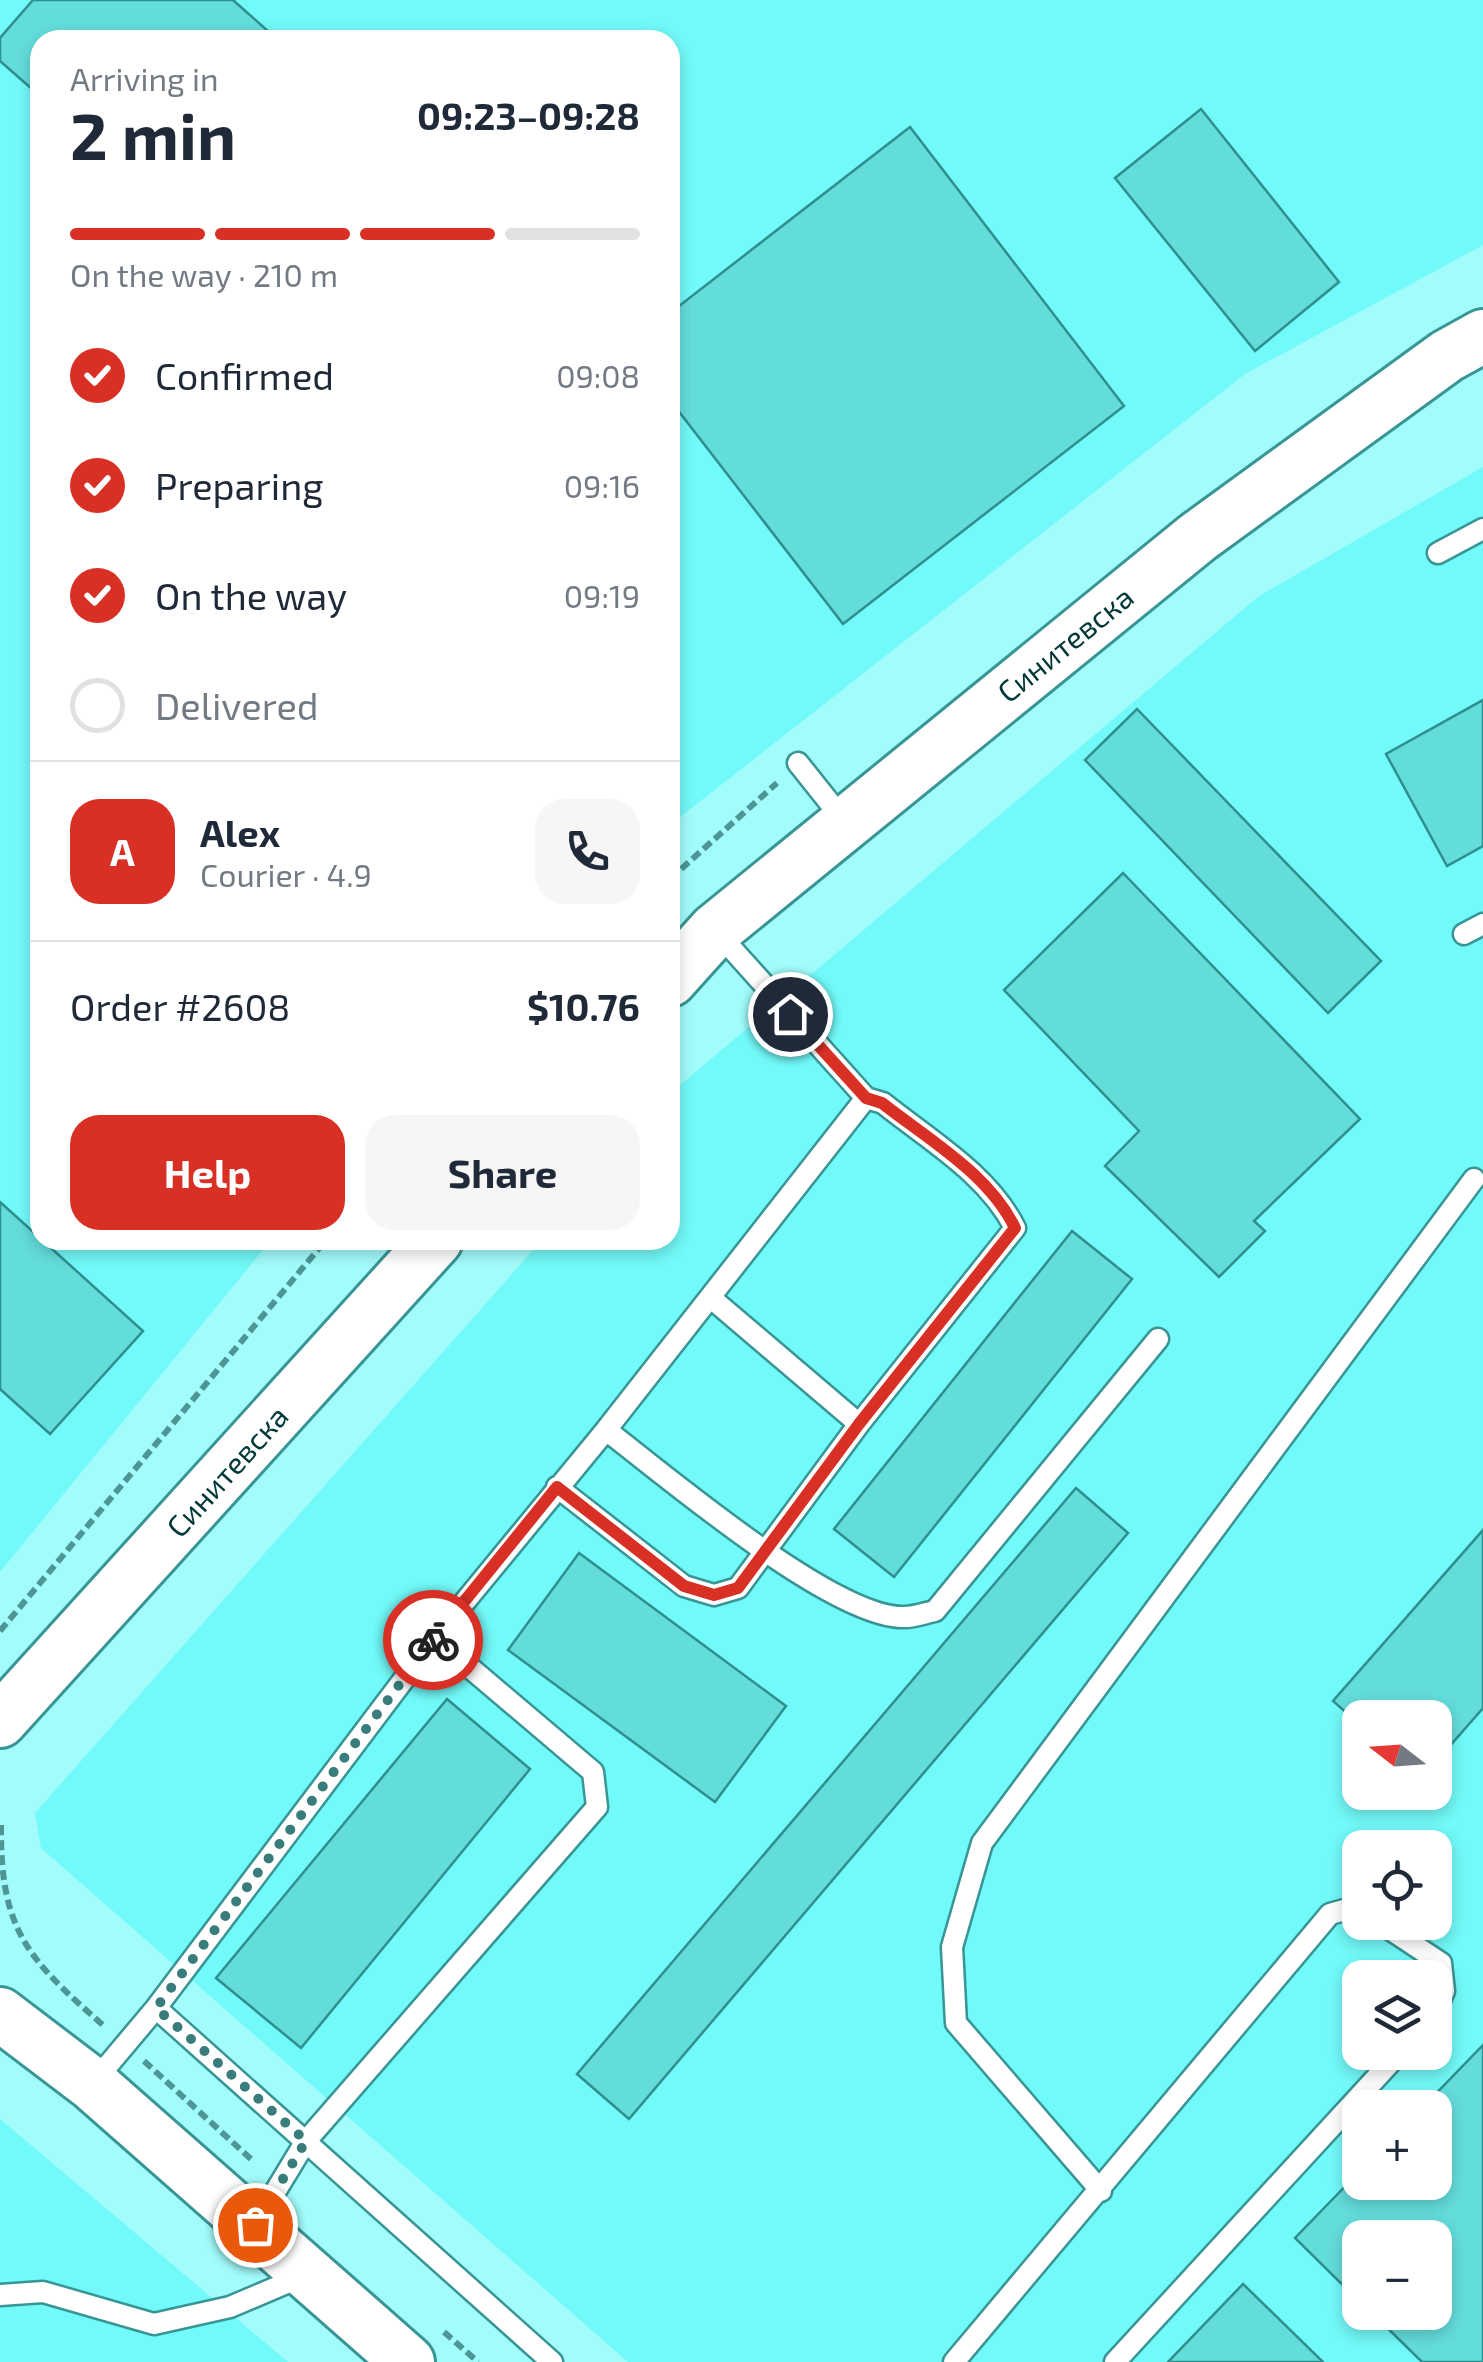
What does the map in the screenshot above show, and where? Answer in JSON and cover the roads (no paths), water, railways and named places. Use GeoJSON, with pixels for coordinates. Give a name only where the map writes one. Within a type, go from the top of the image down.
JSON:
{"type":"FeatureCollection","features":[{"type":"Feature","properties":{"kind":"street","name":"Синитевска"},"geometry":{"type":"LineString","coordinates":[[680,969],[715,930],[1198,537],[1448,356],[1483,336]]}},
{"type":"Feature","properties":{"kind":"street","name":"Синитевска"},"geometry":{"type":"LineString","coordinates":[[6,1721],[427,1250]]}},
{"type":"Feature","properties":{"kind":"street"},"geometry":{"type":"LineString","coordinates":[[4,1997],[92,2084],[267,2204],[309,2274],[422,2343]]}},
{"type":"Feature","properties":{"kind":"lane"},"geometry":{"type":"LineString","coordinates":[[1438,553],[1483,529]]}},
{"type":"Feature","properties":{"kind":"lane"},"geometry":{"type":"LineString","coordinates":[[798,763],[846,824]]}},
{"type":"Feature","properties":{"kind":"lane"},"geometry":{"type":"LineString","coordinates":[[557,1487],[684,1586],[714,1595],[738,1588],[859,1424],[1015,1228],[1002,1202],[981,1181],[882,1103],[866,1098],[715,930]]}},
{"type":"Feature","properties":{"kind":"lane"},"geometry":{"type":"LineString","coordinates":[[92,2084],[156,2008],[435,1638],[606,1430],[866,1098]]}},
{"type":"Feature","properties":{"kind":"lane"},"geometry":{"type":"LineString","coordinates":[[1101,2191],[956,2024],[952,1947],[982,1843],[1474,1179]]}},
{"type":"Feature","properties":{"kind":"lane"},"geometry":{"type":"LineString","coordinates":[[710,1298],[859,1424]]}},
{"type":"Feature","properties":{"kind":"lane"},"geometry":{"type":"LineString","coordinates":[[606,1430],[764,1552],[870,1610],[903,1618],[935,1611],[1158,1339]]}},
{"type":"Feature","properties":{"kind":"lane"},"geometry":{"type":"LineString","coordinates":[[267,2204],[306,2141],[596,1808],[594,1772],[435,1638]]}},
{"type":"Feature","properties":{"kind":"lane"},"geometry":{"type":"LineString","coordinates":[[954,2362],[1330,1914],[1342,1911]]}},
{"type":"Feature","properties":{"kind":"lane"},"geometry":{"type":"LineString","coordinates":[[1406,1940],[1436,1960]]}},
{"type":"Feature","properties":{"kind":"lane"},"geometry":{"type":"LineString","coordinates":[[156,2008],[552,2362]]}},
{"type":"Feature","properties":{"kind":"lane"},"geometry":{"type":"LineString","coordinates":[[1115,2362],[1383,2070]]}},
{"type":"Feature","properties":{"kind":"lane"},"geometry":{"type":"LineString","coordinates":[[0,2294],[43,2292],[154,2324],[230,2307],[309,2274]]}}]}
